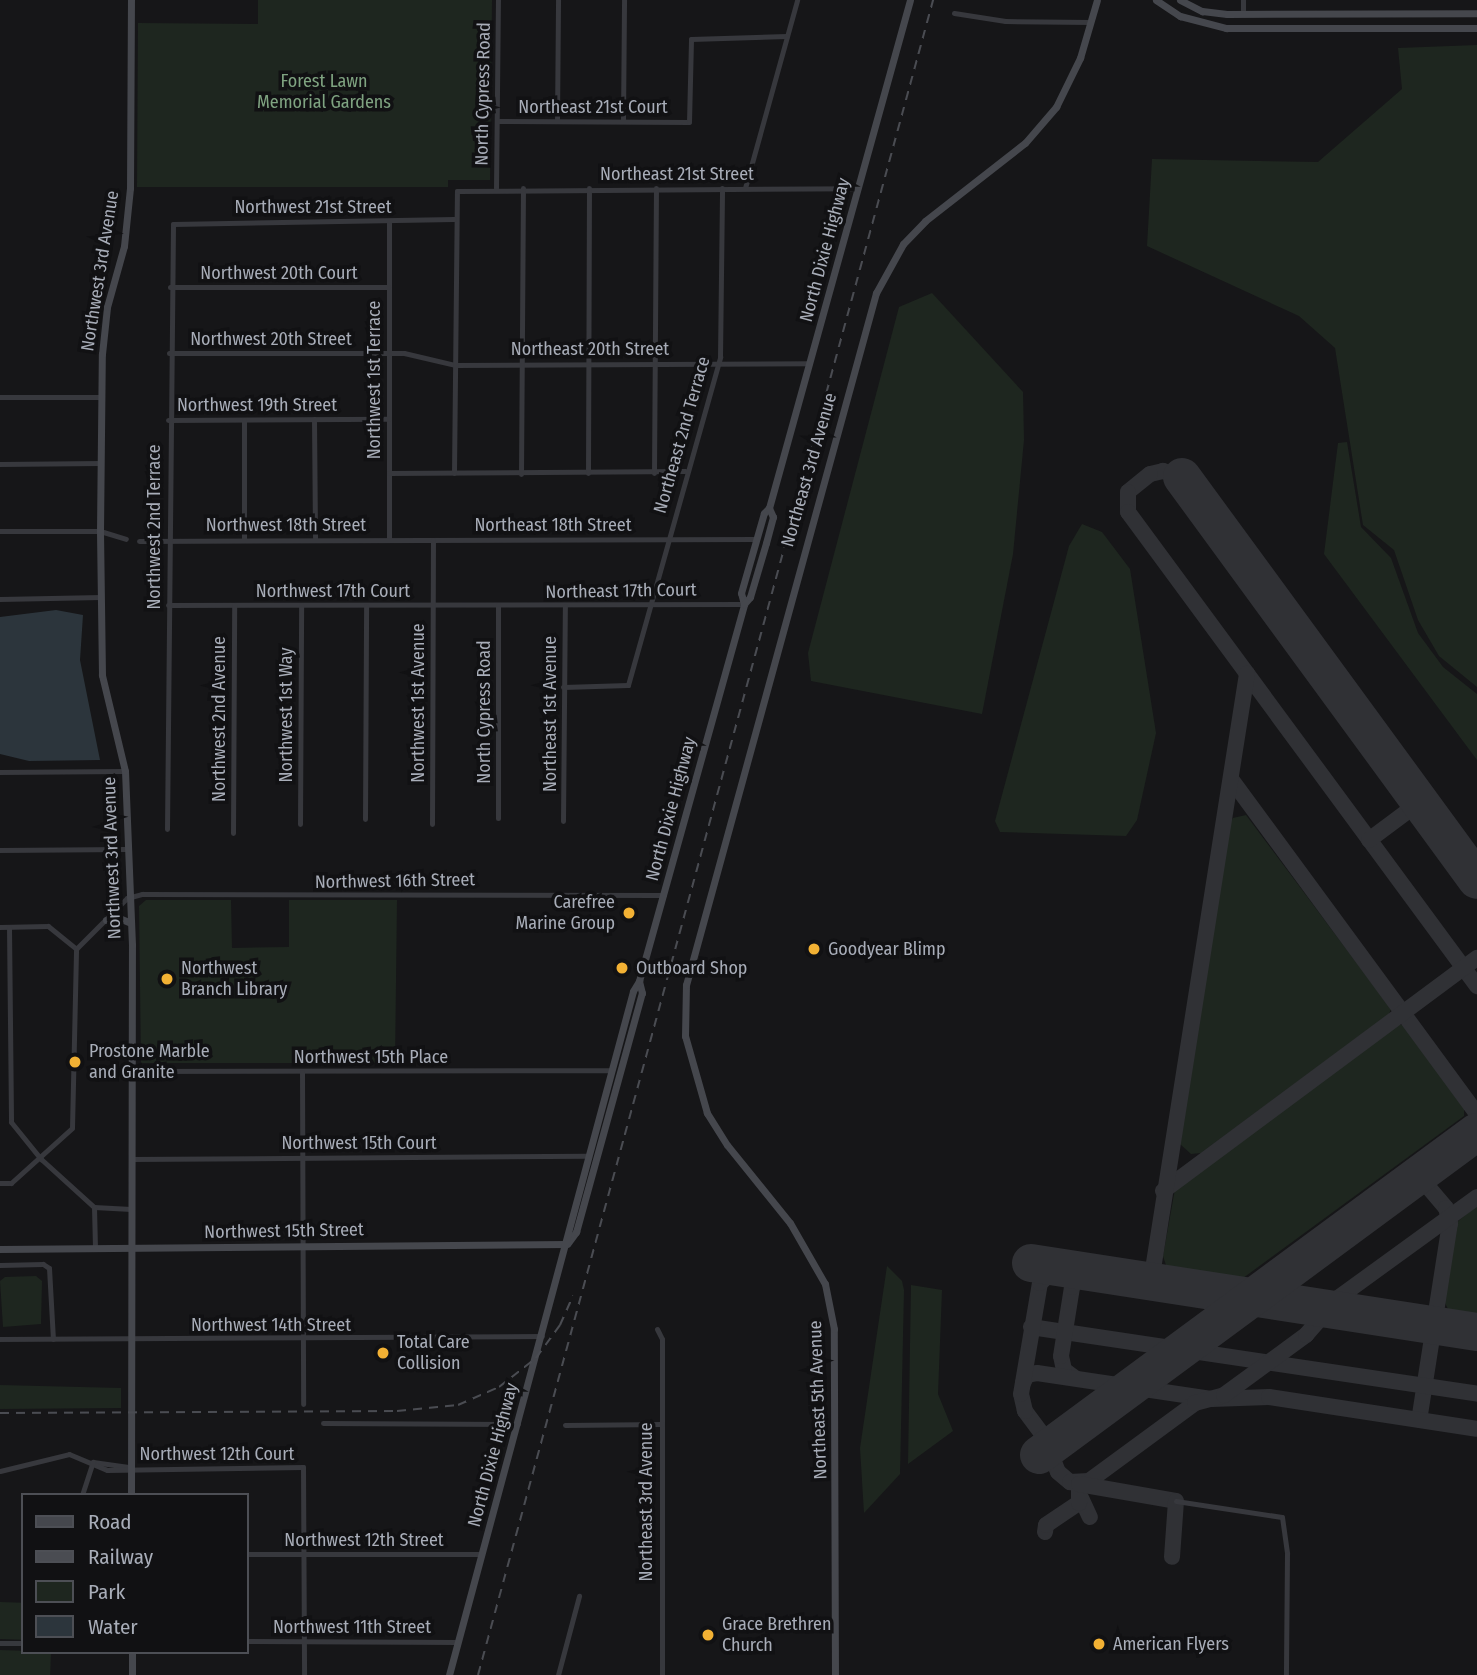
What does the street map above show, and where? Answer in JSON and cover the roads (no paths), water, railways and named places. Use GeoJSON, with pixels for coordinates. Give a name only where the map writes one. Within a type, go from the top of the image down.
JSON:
{"type":"FeatureCollection","features":[{"type":"Feature","properties":{"kind":"street","name":"Northwest 3rd Avenue"},"geometry":{"type":"LineString","coordinates":[[131,0],[128,214],[107,307],[102,397],[100,531],[102,674],[125,771],[127,898],[131,923],[131,1493]]}},
{"type":"Feature","properties":{"kind":"street","name":"North Cypress Road"},"geometry":{"type":"LineString","coordinates":[[496,188],[498,0]]}},
{"type":"Feature","properties":{"kind":"street"},"geometry":{"type":"LineString","coordinates":[[557,120],[558,0]]}},
{"type":"Feature","properties":{"kind":"street"},"geometry":{"type":"LineString","coordinates":[[623,120],[624,0]]}},
{"type":"Feature","properties":{"kind":"street"},"geometry":{"type":"LineString","coordinates":[[745,188],[797,0]]}},
{"type":"Feature","properties":{"kind":"street","name":"North Dixie Highway"},"geometry":{"type":"LineString","coordinates":[[744,604],[741,593],[769,508],[910,0]]}},
{"type":"Feature","properties":{"kind":"street"},"geometry":{"type":"LineString","coordinates":[[954,13],[1005,21],[1091,22],[1097,0]]}},
{"type":"Feature","properties":{"kind":"street"},"geometry":{"type":"LineString","coordinates":[[1156,0],[1180,16],[1226,28],[1477,28]]}},
{"type":"Feature","properties":{"kind":"street"},"geometry":{"type":"LineString","coordinates":[[1180,0],[1202,11],[1243,14],[1477,13]]}},
{"type":"Feature","properties":{"kind":"street"},"geometry":{"type":"LineString","coordinates":[[1243,0],[1243,14]]}},
{"type":"Feature","properties":{"kind":"street","name":"Northeast 3rd Avenue"},"geometry":{"type":"LineString","coordinates":[[684,998],[713,877],[876,293],[903,244],[925,221],[1025,143],[1056,107],[1091,22]]}},
{"type":"Feature","properties":{"kind":"street","name":"Northeast 21st Court"},"geometry":{"type":"LineString","coordinates":[[497,121],[689,122],[691,39],[787,36]]}},
{"type":"Feature","properties":{"kind":"street"},"geometry":{"type":"LineString","coordinates":[[454,473],[454,219],[457,191],[496,188]]}},
{"type":"Feature","properties":{"kind":"street","name":"Northeast 21st Street"},"geometry":{"type":"LineString","coordinates":[[496,188],[858,188]]}},
{"type":"Feature","properties":{"kind":"street"},"geometry":{"type":"LineString","coordinates":[[521,474],[523,188]]}},
{"type":"Feature","properties":{"kind":"street"},"geometry":{"type":"LineString","coordinates":[[587,473],[589,188]]}},
{"type":"Feature","properties":{"kind":"street"},"geometry":{"type":"LineString","coordinates":[[654,473],[656,188]]}},
{"type":"Feature","properties":{"kind":"street","name":"Northeast 2nd Terrace"},"geometry":{"type":"LineString","coordinates":[[564,687],[628,685],[685,471],[718,362],[722,188]]}},
{"type":"Feature","properties":{"kind":"street","name":"Northwest 21st Street"},"geometry":{"type":"LineString","coordinates":[[173,224],[454,219]]}},
{"type":"Feature","properties":{"kind":"street","name":"Northwest 1st Terrace"},"geometry":{"type":"LineString","coordinates":[[388,221],[389,539]]}},
{"type":"Feature","properties":{"kind":"street","name":"Northwest 2nd Terrace"},"geometry":{"type":"LineString","coordinates":[[167,829],[168,420],[173,224]]}},
{"type":"Feature","properties":{"kind":"street","name":"Northwest 20th Court"},"geometry":{"type":"LineString","coordinates":[[170,287],[388,287]]}},
{"type":"Feature","properties":{"kind":"street","name":"Northwest 20th Street"},"geometry":{"type":"LineString","coordinates":[[169,353],[389,354],[455,365]]}},
{"type":"Feature","properties":{"kind":"street","name":"Northeast 20th Street"},"geometry":{"type":"LineString","coordinates":[[455,365],[810,363]]}},
{"type":"Feature","properties":{"kind":"street"},"geometry":{"type":"LineString","coordinates":[[0,397],[102,397]]}},
{"type":"Feature","properties":{"kind":"street"},"geometry":{"type":"LineString","coordinates":[[314,419],[314,538]]}},
{"type":"Feature","properties":{"kind":"street","name":"Northwest 19th Street"},"geometry":{"type":"LineString","coordinates":[[168,420],[389,419]]}},
{"type":"Feature","properties":{"kind":"street"},"geometry":{"type":"LineString","coordinates":[[244,420],[244,539]]}},
{"type":"Feature","properties":{"kind":"street"},"geometry":{"type":"LineString","coordinates":[[0,464],[101,463]]}},
{"type":"Feature","properties":{"kind":"street"},"geometry":{"type":"LineString","coordinates":[[389,473],[685,471]]}},
{"type":"Feature","properties":{"kind":"street","name":"North Dixie Highway"},"geometry":{"type":"LineString","coordinates":[[449,1675],[633,991],[639,981],[664,895],[744,604],[750,597],[773,517],[769,508]]}},
{"type":"Feature","properties":{"kind":"street"},"geometry":{"type":"LineString","coordinates":[[0,531],[100,531],[126,539]]}},
{"type":"Feature","properties":{"kind":"street","name":"Northwest 18th Street"},"geometry":{"type":"LineString","coordinates":[[139,541],[314,538],[433,540]]}},
{"type":"Feature","properties":{"kind":"street","name":"Northeast 18th Street"},"geometry":{"type":"LineString","coordinates":[[433,540],[757,539]]}},
{"type":"Feature","properties":{"kind":"street","name":"Northwest 1st Avenue"},"geometry":{"type":"LineString","coordinates":[[432,824],[433,540]]}},
{"type":"Feature","properties":{"kind":"street"},"geometry":{"type":"LineString","coordinates":[[0,599],[101,597]]}},
{"type":"Feature","properties":{"kind":"street","name":"Northeast 17th Court"},"geometry":{"type":"LineString","coordinates":[[498,605],[744,604]]}},
{"type":"Feature","properties":{"kind":"street","name":"Northwest 17th Court"},"geometry":{"type":"LineString","coordinates":[[168,605],[498,605]]}},
{"type":"Feature","properties":{"kind":"street","name":"Northwest 2nd Avenue"},"geometry":{"type":"LineString","coordinates":[[233,833],[234,605]]}},
{"type":"Feature","properties":{"kind":"street","name":"Northwest 1st Way"},"geometry":{"type":"LineString","coordinates":[[300,605],[300,824]]}},
{"type":"Feature","properties":{"kind":"street","name":"North Cypress Road"},"geometry":{"type":"LineString","coordinates":[[498,605],[498,818]]}},
{"type":"Feature","properties":{"kind":"street"},"geometry":{"type":"LineString","coordinates":[[365,819],[366,606]]}},
{"type":"Feature","properties":{"kind":"street","name":"Northeast 1st Avenue"},"geometry":{"type":"LineString","coordinates":[[563,821],[565,606]]}},
{"type":"Feature","properties":{"kind":"street"},"geometry":{"type":"LineString","coordinates":[[0,772],[125,771]]}},
{"type":"Feature","properties":{"kind":"street"},"geometry":{"type":"LineString","coordinates":[[0,850],[126,849]]}},
{"type":"Feature","properties":{"kind":"street","name":"Northwest 16th Street"},"geometry":{"type":"LineString","coordinates":[[127,898],[142,894],[664,895]]}},
{"type":"Feature","properties":{"kind":"street"},"geometry":{"type":"LineString","coordinates":[[0,1182],[11,1183],[41,1159],[72,1128],[75,1117],[76,949],[127,898]]}},
{"type":"Feature","properties":{"kind":"street"},"geometry":{"type":"LineString","coordinates":[[106,920],[119,918],[131,923]]}},
{"type":"Feature","properties":{"kind":"street"},"geometry":{"type":"LineString","coordinates":[[0,927],[48,926],[76,949]]}},
{"type":"Feature","properties":{"kind":"street"},"geometry":{"type":"LineString","coordinates":[[9,927],[11,1122],[41,1159],[94,1207],[131,1209]]}},
{"type":"Feature","properties":{"kind":"street","name":"North Dixie Highway"},"geometry":{"type":"LineString","coordinates":[[567,1244],[582,1213],[642,993],[639,981]]}},
{"type":"Feature","properties":{"kind":"street","name":"Northeast 5th Avenue"},"geometry":{"type":"LineString","coordinates":[[684,998],[685,1035],[707,1113],[727,1146],[790,1223],[825,1284],[834,1329],[835,1675]]}},
{"type":"Feature","properties":{"kind":"street","name":"Northwest 15th Place"},"geometry":{"type":"LineString","coordinates":[[131,1071],[611,1070]]}},
{"type":"Feature","properties":{"kind":"street"},"geometry":{"type":"LineString","coordinates":[[302,1072],[299,1246],[303,1404]]}},
{"type":"Feature","properties":{"kind":"street","name":"Northwest 15th Court"},"geometry":{"type":"LineString","coordinates":[[131,1159],[587,1156]]}},
{"type":"Feature","properties":{"kind":"street"},"geometry":{"type":"LineString","coordinates":[[94,1207],[94,1248]]}},
{"type":"Feature","properties":{"kind":"street","name":"Northwest 15th Street"},"geometry":{"type":"LineString","coordinates":[[0,1249],[567,1244]]}},
{"type":"Feature","properties":{"kind":"street"},"geometry":{"type":"LineString","coordinates":[[0,1265],[43,1264],[50,1268],[53,1339]]}},
{"type":"Feature","properties":{"kind":"street","name":"Northeast 3rd Avenue"},"geometry":{"type":"LineString","coordinates":[[657,1329],[662,1339],[662,1675]]}},
{"type":"Feature","properties":{"kind":"street","name":"Northwest 14th Street"},"geometry":{"type":"LineString","coordinates":[[0,1339],[542,1336]]}},
{"type":"Feature","properties":{"kind":"street"},"geometry":{"type":"LineString","coordinates":[[323,1423],[518,1424]]}},
{"type":"Feature","properties":{"kind":"street"},"geometry":{"type":"LineString","coordinates":[[565,1425],[662,1424]]}},
{"type":"Feature","properties":{"kind":"street"},"geometry":{"type":"LineString","coordinates":[[0,1471],[69,1454],[107,1470],[130,1469]]}},
{"type":"Feature","properties":{"kind":"street"},"geometry":{"type":"LineString","coordinates":[[83,1493],[93,1462]]}},
{"type":"Feature","properties":{"kind":"street","name":"Northwest 12th Court"},"geometry":{"type":"LineString","coordinates":[[130,1469],[303,1467],[304,1553]]}},
{"type":"Feature","properties":{"kind":"street"},"geometry":{"type":"LineString","coordinates":[[1176,1501],[1282,1517],[1287,1553],[1286,1675]]}},
{"type":"Feature","properties":{"kind":"street"},"geometry":{"type":"LineString","coordinates":[[304,1553],[304,1675]]}},
{"type":"Feature","properties":{"kind":"street","name":"Northwest 12th Street"},"geometry":{"type":"LineString","coordinates":[[248,1554],[482,1554]]}},
{"type":"Feature","properties":{"kind":"street"},"geometry":{"type":"LineString","coordinates":[[558,1675],[579,1596]]}},
{"type":"Feature","properties":{"kind":"street","name":"Northwest 11th Street"},"geometry":{"type":"LineString","coordinates":[[248,1641],[458,1642]]}},
{"type":"Feature","properties":{"kind":"street"},"geometry":{"type":"LineString","coordinates":[[0,1643],[21,1643]]}},
{"type":"Feature","properties":{"kind":"street"},"geometry":{"type":"LineString","coordinates":[[132,1654],[132,1675]]}},
{"type":"Feature","properties":{"kind":"water"},"geometry":{"type":"Polygon","coordinates":[[[56,610],[83,615],[80,660],[100,760],[29,761],[0,754],[0,617],[56,610]]]}},
{"type":"Feature","properties":{"kind":"railway"},"geometry":{"type":"LineString","coordinates":[[478,1675],[933,0]]}},
{"type":"Feature","properties":{"kind":"railway"},"geometry":{"type":"LineString","coordinates":[[0,1413],[397,1411],[458,1405],[499,1387],[536,1358],[560,1325],[573,1296]]}},
{"type":"Feature","properties":{"kind":"place","name":"Carefree Marine Group"},"geometry":{"type":"Point","coordinates":[629,913]}},
{"type":"Feature","properties":{"kind":"place","name":"Goodyear Blimp"},"geometry":{"type":"Point","coordinates":[814,949]}},
{"type":"Feature","properties":{"kind":"place","name":"Outboard Shop"},"geometry":{"type":"Point","coordinates":[622,968]}},
{"type":"Feature","properties":{"kind":"place","name":"Northwest Branch Library"},"geometry":{"type":"Point","coordinates":[167,979]}},
{"type":"Feature","properties":{"kind":"place","name":"Prostone Marble and Granite"},"geometry":{"type":"Point","coordinates":[75,1062]}},
{"type":"Feature","properties":{"kind":"place","name":"Total Care Collision"},"geometry":{"type":"Point","coordinates":[383,1353]}},
{"type":"Feature","properties":{"kind":"place","name":"Grace Brethren Church"},"geometry":{"type":"Point","coordinates":[708,1635]}},
{"type":"Feature","properties":{"kind":"place","name":"American Flyers"},"geometry":{"type":"Point","coordinates":[1099,1644]}},
{"type":"Feature","properties":{"kind":"park label","name":"Forest Lawn Memorial Gardens"},"geometry":{"type":"Point","coordinates":[324,92]}}]}
